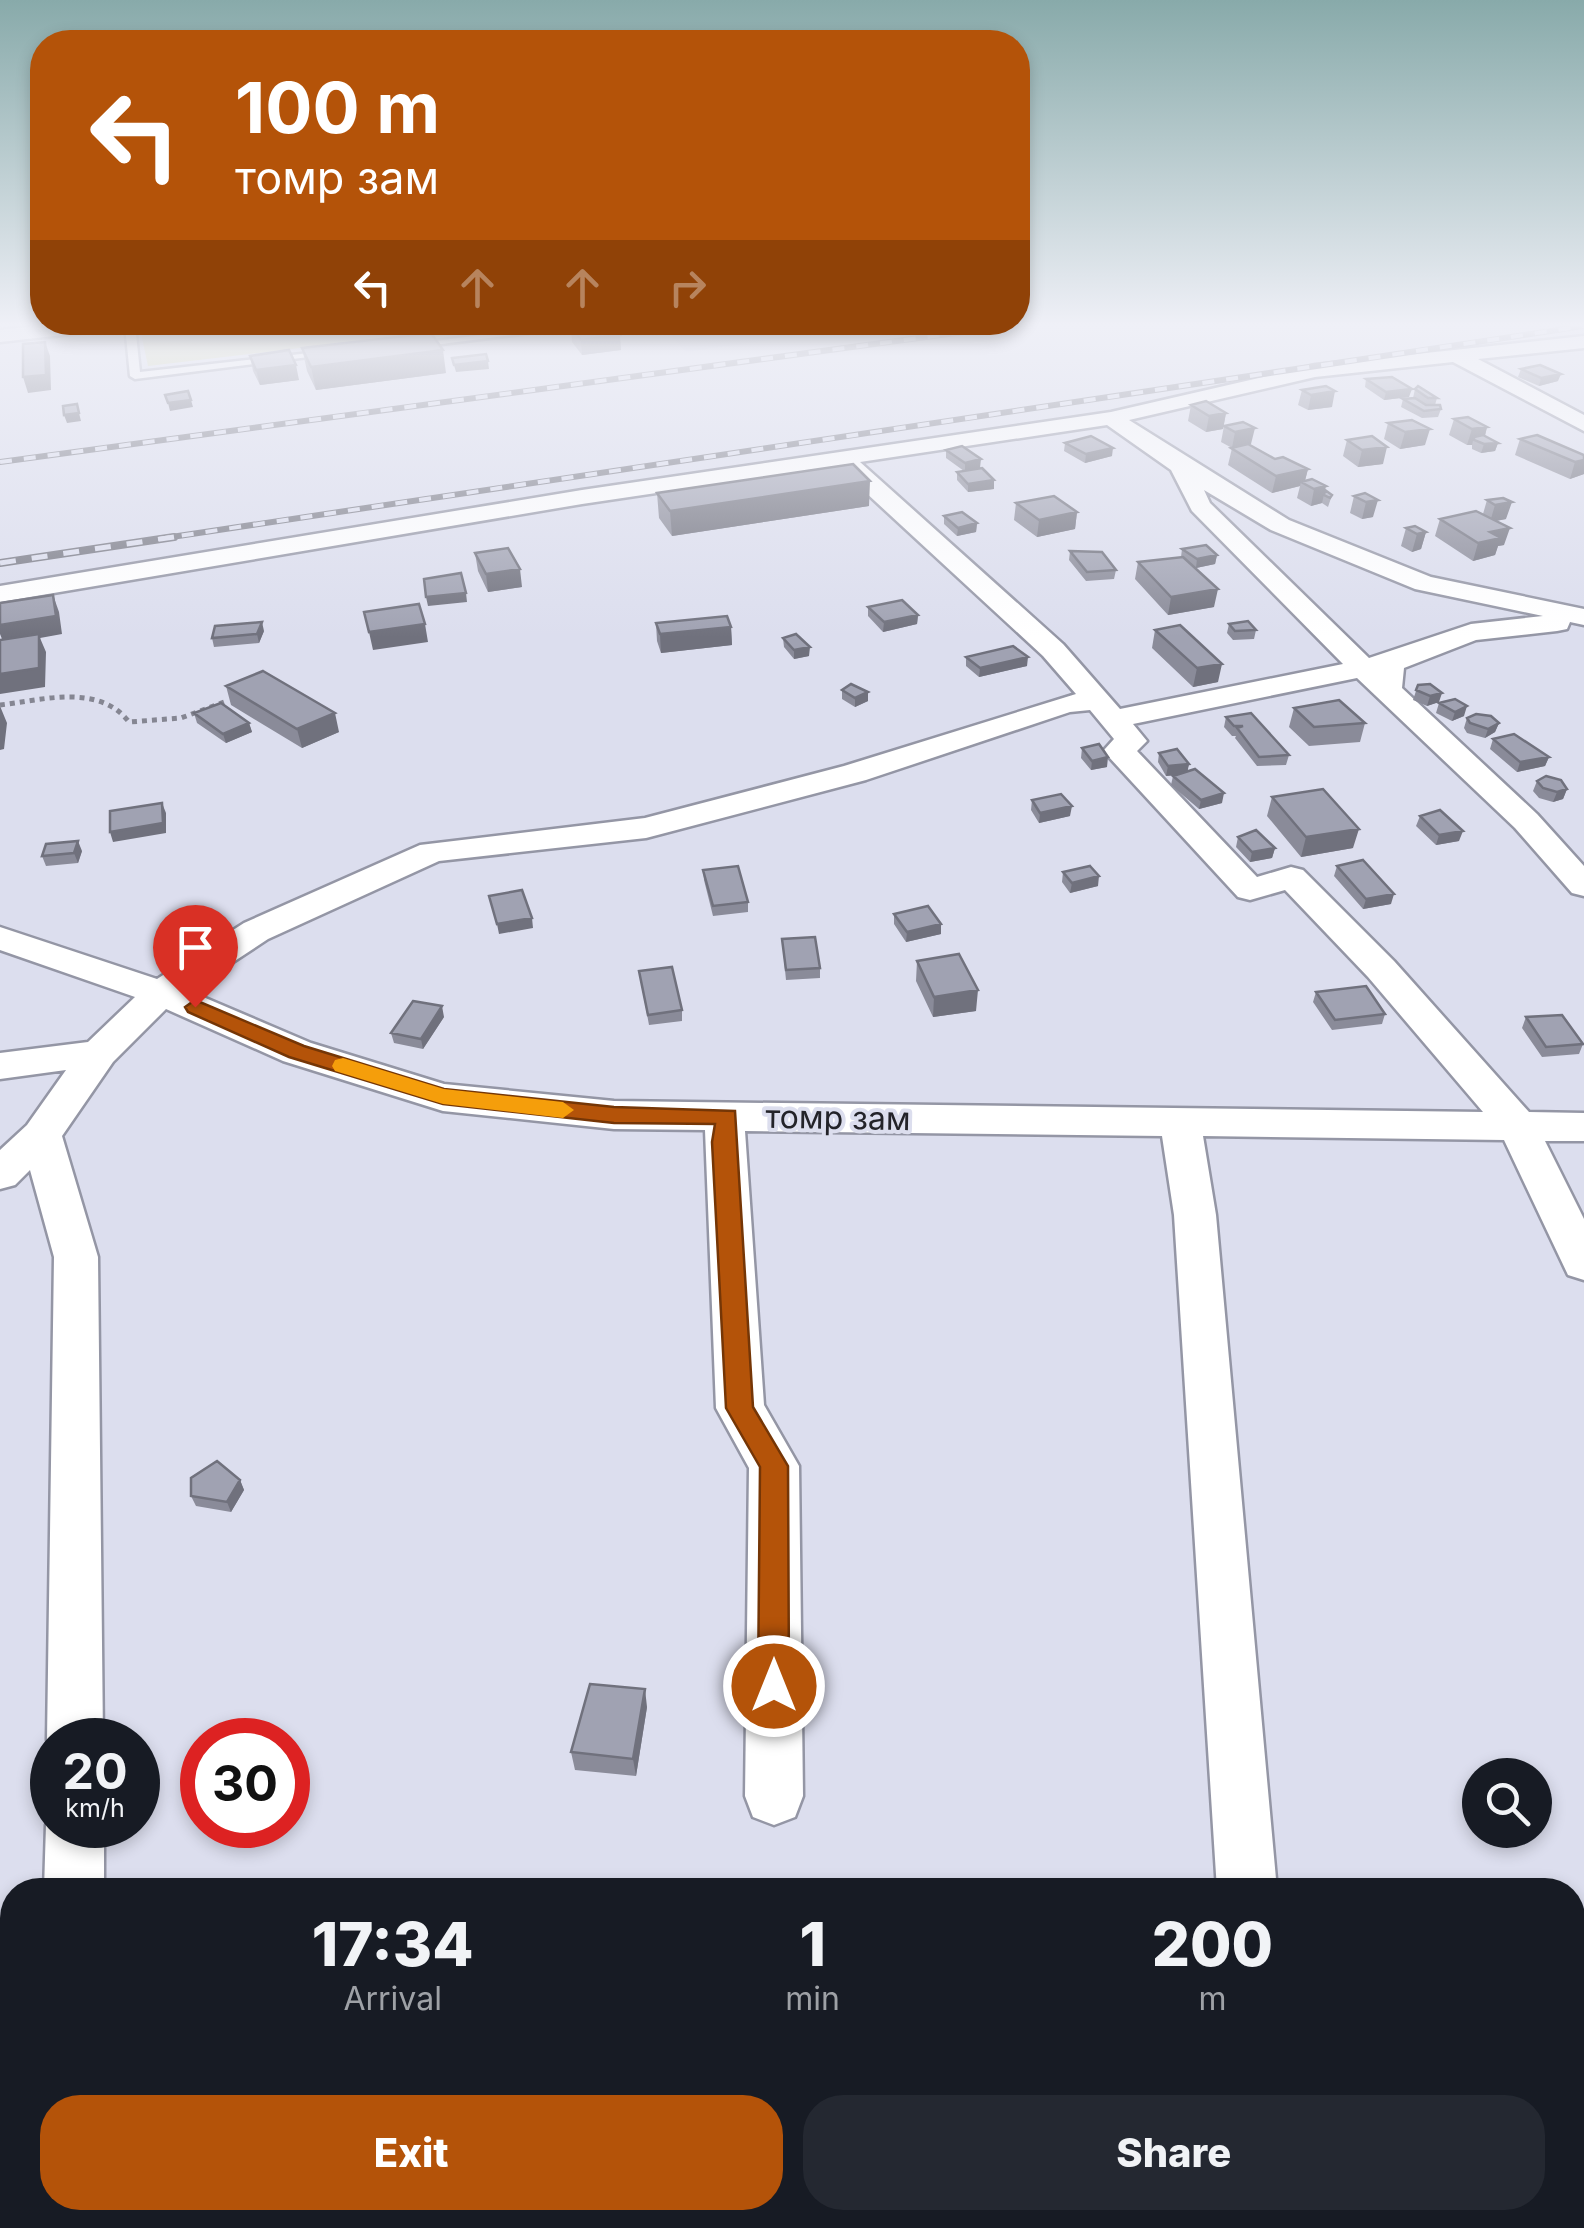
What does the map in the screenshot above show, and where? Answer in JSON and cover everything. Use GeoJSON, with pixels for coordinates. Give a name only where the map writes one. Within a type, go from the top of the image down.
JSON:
{"type":"FeatureCollection","features":[{"type":"Feature","properties":{"kind":"street"},"geometry":{"type":"LineString","coordinates":[[0,594],[582,496],[1036,429]]}},
{"type":"Feature","properties":{"kind":"street"},"geometry":{"type":"LineString","coordinates":[[1126,429],[1280,525],[1424,583],[1583,616]]}},
{"type":"Feature","properties":{"kind":"street"},"geometry":{"type":"LineString","coordinates":[[842,458],[1053,650],[1132,741],[1119,750],[1250,890],[1291,877],[1381,969],[1518,1126],[1584,1263]]}},
{"type":"Feature","properties":{"kind":"street"},"geometry":{"type":"LineString","coordinates":[[1181,466],[1200,506],[1380,673],[1526,820],[1584,886]]}},
{"type":"Feature","properties":{"kind":"street"},"geometry":{"type":"LineString","coordinates":[[0,1174],[41,1135],[99,1053],[161,992],[256,930],[432,852],[646,828],[854,773],[1066,704],[1105,710],[1380,673],[1471,632],[1555,624],[1583,616]]}},
{"type":"Feature","properties":{"kind":"street","name":"томр зам"},"geometry":{"type":"LineString","coordinates":[[0,938],[161,992],[297,1052],[443,1096],[614,1115],[1584,1127]]}},
{"type":"Feature","properties":{"kind":"street"},"geometry":{"type":"LineString","coordinates":[[0,1066],[99,1053]]}},
{"type":"Feature","properties":{"kind":"street"},"geometry":{"type":"LineString","coordinates":[[727,1116],[724,1142],[740,1408],[774,1466],[774,1796]]}},
{"type":"Feature","properties":{"kind":"street"},"geometry":{"type":"LineString","coordinates":[[1180,1122],[1195,1215],[1246,1878]]}},
{"type":"Feature","properties":{"kind":"street"},"geometry":{"type":"LineString","coordinates":[[41,1135],[76,1257],[75,1718]]}},
{"type":"Feature","properties":{"kind":"street"},"geometry":{"type":"LineString","coordinates":[[74,1848],[74,1878]]}},
{"type":"Feature","properties":{"kind":"path"},"geometry":{"type":"LineString","coordinates":[[0,705],[98,697],[124,710],[129,722],[181,718],[227,701]]}},
{"type":"Feature","properties":{"kind":"building"},"geometry":{"type":"Polygon","coordinates":[[[1483,435],[1498,443],[1474,440],[1483,435]]]}},
{"type":"Feature","properties":{"kind":"building"},"geometry":{"type":"Polygon","coordinates":[[[1537,435],[1584,455],[1584,460],[1575,462],[1520,439],[1537,435]]]}},
{"type":"Feature","properties":{"kind":"building"},"geometry":{"type":"Polygon","coordinates":[[[1091,436],[1113,448],[1086,454],[1065,443],[1091,436]]]}},
{"type":"Feature","properties":{"kind":"building"},"geometry":{"type":"Polygon","coordinates":[[[1372,436],[1387,447],[1362,450],[1347,440],[1372,436]]]}},
{"type":"Feature","properties":{"kind":"building"},"geometry":{"type":"Polygon","coordinates":[[[1248,444],[1275,459],[1283,457],[1308,469],[1276,476],[1231,448],[1248,444]]]}},
{"type":"Feature","properties":{"kind":"building"},"geometry":{"type":"Polygon","coordinates":[[[962,446],[981,459],[965,463],[946,450],[962,446]]]}},
{"type":"Feature","properties":{"kind":"building"},"geometry":{"type":"Polygon","coordinates":[[[853,464],[870,481],[670,511],[657,493],[853,464]]]}},
{"type":"Feature","properties":{"kind":"building"},"geometry":{"type":"Polygon","coordinates":[[[982,468],[994,480],[968,484],[957,472],[982,468]]]}},
{"type":"Feature","properties":{"kind":"building"},"geometry":{"type":"Polygon","coordinates":[[[1312,479],[1326,486],[1314,489],[1301,482],[1312,479]]]}},
{"type":"Feature","properties":{"kind":"building"},"geometry":{"type":"Polygon","coordinates":[[[1365,493],[1378,500],[1366,502],[1354,496],[1365,493]]]}},
{"type":"Feature","properties":{"kind":"building"},"geometry":{"type":"Polygon","coordinates":[[[1054,496],[1077,512],[1039,520],[1016,503],[1054,496]]]}},
{"type":"Feature","properties":{"kind":"building"},"geometry":{"type":"Polygon","coordinates":[[[1503,498],[1512,502],[1495,505],[1487,500],[1503,498]]]}},
{"type":"Feature","properties":{"kind":"building"},"geometry":{"type":"Polygon","coordinates":[[[1476,511],[1510,528],[1490,532],[1501,538],[1478,543],[1440,519],[1476,511]]]}},
{"type":"Feature","properties":{"kind":"building"},"geometry":{"type":"Polygon","coordinates":[[[962,512],[977,523],[958,528],[944,516],[962,512]]]}},
{"type":"Feature","properties":{"kind":"building"},"geometry":{"type":"Polygon","coordinates":[[[1415,526],[1426,532],[1417,534],[1406,528],[1415,526]]]}},
{"type":"Feature","properties":{"kind":"building"},"geometry":{"type":"Polygon","coordinates":[[[1206,545],[1217,555],[1197,559],[1182,549],[1206,545]]]}},
{"type":"Feature","properties":{"kind":"building"},"geometry":{"type":"Polygon","coordinates":[[[508,548],[520,569],[486,574],[475,553],[508,548]]]}},
{"type":"Feature","properties":{"kind":"building"},"geometry":{"type":"Polygon","coordinates":[[[1070,551],[1102,552],[1116,570],[1087,572],[1070,551]]]}},
{"type":"Feature","properties":{"kind":"building"},"geometry":{"type":"Polygon","coordinates":[[[1183,557],[1218,589],[1171,597],[1138,562],[1183,557]]]}},
{"type":"Feature","properties":{"kind":"building"},"geometry":{"type":"Polygon","coordinates":[[[461,573],[466,593],[426,597],[424,579],[461,573]]]}},
{"type":"Feature","properties":{"kind":"building"},"geometry":{"type":"Polygon","coordinates":[[[53,595],[56,616],[0,625],[0,603],[53,595]]]}},
{"type":"Feature","properties":{"kind":"building"},"geometry":{"type":"Polygon","coordinates":[[[902,600],[918,615],[884,622],[868,607],[902,600]]]}},
{"type":"Feature","properties":{"kind":"building"},"geometry":{"type":"Polygon","coordinates":[[[419,604],[425,624],[369,632],[364,612],[419,604]]]}},
{"type":"Feature","properties":{"kind":"building"},"geometry":{"type":"Polygon","coordinates":[[[727,616],[731,627],[660,634],[656,623],[727,616]]]}},
{"type":"Feature","properties":{"kind":"building"},"geometry":{"type":"Polygon","coordinates":[[[1248,621],[1256,630],[1235,631],[1229,624],[1248,621]]]}},
{"type":"Feature","properties":{"kind":"building"},"geometry":{"type":"Polygon","coordinates":[[[262,622],[257,634],[212,638],[215,626],[262,622]]]}},
{"type":"Feature","properties":{"kind":"building"},"geometry":{"type":"Polygon","coordinates":[[[1180,625],[1222,664],[1197,668],[1155,630],[1180,625]]]}},
{"type":"Feature","properties":{"kind":"building"},"geometry":{"type":"Polygon","coordinates":[[[39,634],[39,668],[0,674],[0,640],[39,634]]]}},
{"type":"Feature","properties":{"kind":"building"},"geometry":{"type":"Polygon","coordinates":[[[796,634],[810,647],[794,650],[783,638],[796,634]]]}},
{"type":"Feature","properties":{"kind":"building"},"geometry":{"type":"Polygon","coordinates":[[[1013,646],[1028,657],[980,668],[966,657],[1013,646]]]}},
{"type":"Feature","properties":{"kind":"building"},"geometry":{"type":"Polygon","coordinates":[[[263,671],[335,713],[297,729],[226,686],[263,671]]]}},
{"type":"Feature","properties":{"kind":"building"},"geometry":{"type":"Polygon","coordinates":[[[851,684],[868,692],[855,698],[842,690],[851,684]]]}},
{"type":"Feature","properties":{"kind":"building"},"geometry":{"type":"Polygon","coordinates":[[[1430,684],[1442,693],[1430,696],[1416,690],[1418,685],[1430,684]]]}},
{"type":"Feature","properties":{"kind":"building"},"geometry":{"type":"Polygon","coordinates":[[[1455,699],[1467,706],[1455,712],[1439,703],[1455,699]]]}},
{"type":"Feature","properties":{"kind":"building"},"geometry":{"type":"Polygon","coordinates":[[[1339,700],[1365,723],[1314,727],[1294,708],[1339,700]]]}},
{"type":"Feature","properties":{"kind":"building"},"geometry":{"type":"Polygon","coordinates":[[[221,703],[249,723],[223,734],[194,713],[221,703]]]}},
{"type":"Feature","properties":{"kind":"building"},"geometry":{"type":"Polygon","coordinates":[[[1251,713],[1289,755],[1259,757],[1237,728],[1243,726],[1234,726],[1226,717],[1251,713]]]}},
{"type":"Feature","properties":{"kind":"building"},"geometry":{"type":"Polygon","coordinates":[[[1476,714],[1491,716],[1499,723],[1488,729],[1470,723],[1467,718],[1476,714]]]}},
{"type":"Feature","properties":{"kind":"building"},"geometry":{"type":"Polygon","coordinates":[[[1514,734],[1549,757],[1520,762],[1493,739],[1514,734]]]}},
{"type":"Feature","properties":{"kind":"building"},"geometry":{"type":"Polygon","coordinates":[[[1099,744],[1108,757],[1092,761],[1082,748],[1099,744]]]}},
{"type":"Feature","properties":{"kind":"building"},"geometry":{"type":"Polygon","coordinates":[[[1177,749],[1189,764],[1168,766],[1159,753],[1177,749]]]}},
{"type":"Feature","properties":{"kind":"building"},"geometry":{"type":"Polygon","coordinates":[[[1195,769],[1224,793],[1201,800],[1173,776],[1195,769]]]}},
{"type":"Feature","properties":{"kind":"building"},"geometry":{"type":"Polygon","coordinates":[[[1546,776],[1561,780],[1567,789],[1557,792],[1543,788],[1537,781],[1546,776]]]}},
{"type":"Feature","properties":{"kind":"building"},"geometry":{"type":"Polygon","coordinates":[[[1323,789],[1359,829],[1306,837],[1272,797],[1323,789]]]}},
{"type":"Feature","properties":{"kind":"building"},"geometry":{"type":"Polygon","coordinates":[[[1061,794],[1072,806],[1040,813],[1032,800],[1061,794]]]}},
{"type":"Feature","properties":{"kind":"building"},"geometry":{"type":"Polygon","coordinates":[[[162,803],[163,823],[110,832],[110,811],[162,803]]]}},
{"type":"Feature","properties":{"kind":"building"},"geometry":{"type":"Polygon","coordinates":[[[1440,810],[1463,831],[1439,835],[1420,816],[1440,810]]]}},
{"type":"Feature","properties":{"kind":"building"},"geometry":{"type":"Polygon","coordinates":[[[1256,830],[1275,848],[1252,852],[1238,837],[1256,830]]]}},
{"type":"Feature","properties":{"kind":"building"},"geometry":{"type":"Polygon","coordinates":[[[78,841],[74,853],[42,856],[46,844],[78,841]]]}},
{"type":"Feature","properties":{"kind":"building"},"geometry":{"type":"Polygon","coordinates":[[[1363,860],[1394,894],[1366,899],[1337,866],[1363,860]]]}},
{"type":"Feature","properties":{"kind":"building"},"geometry":{"type":"Polygon","coordinates":[[[738,866],[748,902],[713,906],[703,870],[738,866]]]}},
{"type":"Feature","properties":{"kind":"building"},"geometry":{"type":"Polygon","coordinates":[[[1090,866],[1099,876],[1072,883],[1063,872],[1090,866]]]}},
{"type":"Feature","properties":{"kind":"building"},"geometry":{"type":"Polygon","coordinates":[[[522,890],[532,918],[497,924],[489,896],[522,890]]]}},
{"type":"Feature","properties":{"kind":"building"},"geometry":{"type":"Polygon","coordinates":[[[928,906],[941,924],[907,932],[894,914],[928,906]]]}},
{"type":"Feature","properties":{"kind":"building"},"geometry":{"type":"Polygon","coordinates":[[[815,937],[820,968],[786,970],[782,939],[815,937]]]}},
{"type":"Feature","properties":{"kind":"building"},"geometry":{"type":"Polygon","coordinates":[[[959,954],[978,990],[934,997],[917,961],[959,954]]]}},
{"type":"Feature","properties":{"kind":"building"},"geometry":{"type":"Polygon","coordinates":[[[672,967],[682,1010],[648,1015],[639,971],[672,967]]]}},
{"type":"Feature","properties":{"kind":"building"},"geometry":{"type":"Polygon","coordinates":[[[1366,986],[1385,1014],[1335,1020],[1316,992],[1366,986]]]}},
{"type":"Feature","properties":{"kind":"building"},"geometry":{"type":"Polygon","coordinates":[[[413,1001],[442,1006],[421,1039],[391,1033],[413,1001]]]}},
{"type":"Feature","properties":{"kind":"building"},"geometry":{"type":"Polygon","coordinates":[[[1562,1015],[1583,1044],[1546,1047],[1526,1017],[1562,1015]]]}},
{"type":"Feature","properties":{"kind":"building"},"geometry":{"type":"Polygon","coordinates":[[[217,1461],[240,1480],[227,1502],[191,1496],[191,1478],[217,1461]]]}},
{"type":"Feature","properties":{"kind":"building"},"geometry":{"type":"Polygon","coordinates":[[[590,1684],[645,1689],[633,1759],[571,1752],[590,1684]]]}},
{"type":"Feature","properties":{"kind":"railway"},"geometry":{"type":"LineString","coordinates":[[0,462],[245,429]]}},
{"type":"Feature","properties":{"kind":"railway"},"geometry":{"type":"LineString","coordinates":[[158,539],[895,429]]}},
{"type":"Feature","properties":{"kind":"railway"},"geometry":{"type":"LineString","coordinates":[[0,563],[174,537]]}},
{"type":"Feature","properties":{"kind":"slow traffic"},"geometry":{"type":"LineString","coordinates":[[343,1066],[443,1096],[563,1110]]}},
{"type":"Feature","properties":{"kind":"route"},"geometry":{"type":"LineString","coordinates":[[195,1007],[297,1052],[443,1096],[614,1115],[727,1116],[724,1142],[740,1408],[774,1466],[774,1686]]}}]}
